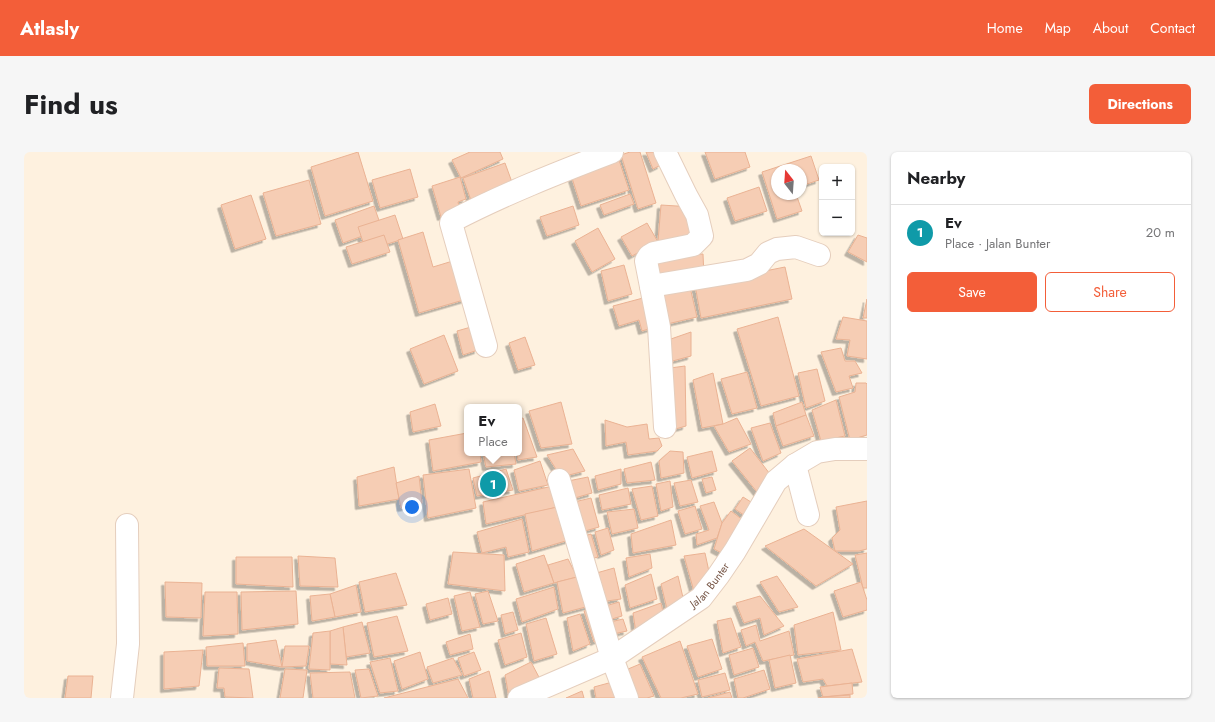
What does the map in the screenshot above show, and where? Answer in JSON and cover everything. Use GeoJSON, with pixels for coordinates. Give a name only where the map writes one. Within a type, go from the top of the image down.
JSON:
{"type":"FeatureCollection","features":[{"type":"Feature","properties":{"kind":"street"},"geometry":{"type":"LineString","coordinates":[[486,346],[451,223],[452,221],[529,184],[612,152]]}},
{"type":"Feature","properties":{"kind":"street"},"geometry":{"type":"LineString","coordinates":[[664,427],[659,326],[646,261],[649,256],[654,253],[693,245],[702,236],[697,215],[665,152]]}},
{"type":"Feature","properties":{"kind":"street"},"geometry":{"type":"LineString","coordinates":[[651,286],[747,270],[759,264],[768,253],[777,249],[796,247],[819,254]]}},
{"type":"Feature","properties":{"kind":"street","name":"Jalan Bunter"},"geometry":{"type":"LineString","coordinates":[[519,698],[612,658],[701,598],[735,551],[776,481],[795,465],[816,452],[835,449],[867,448]]}},
{"type":"Feature","properties":{"kind":"street"},"geometry":{"type":"LineString","coordinates":[[795,465],[808,515]]}},
{"type":"Feature","properties":{"kind":"street"},"geometry":{"type":"LineString","coordinates":[[559,480],[612,658],[627,698]]}},
{"type":"Feature","properties":{"kind":"street"},"geometry":{"type":"LineString","coordinates":[[122,698],[128,644],[127,525]]}},
{"type":"Feature","properties":{"kind":"building"},"geometry":{"type":"Polygon","coordinates":[[[358,152],[373,201],[325,216],[311,167],[358,152]]]}},
{"type":"Feature","properties":{"kind":"building"},"geometry":{"type":"Polygon","coordinates":[[[470,152],[500,152],[503,159],[461,178],[452,160],[470,152]]]}},
{"type":"Feature","properties":{"kind":"building"},"geometry":{"type":"Polygon","coordinates":[[[630,152],[640,152],[656,203],[638,209],[621,155],[630,152]]]}},
{"type":"Feature","properties":{"kind":"building"},"geometry":{"type":"Polygon","coordinates":[[[646,152],[656,152],[661,165],[653,169],[646,152]]]}},
{"type":"Feature","properties":{"kind":"building"},"geometry":{"type":"Polygon","coordinates":[[[705,152],[745,152],[750,167],[715,179],[705,152]]]}},
{"type":"Feature","properties":{"kind":"building"},"geometry":{"type":"Polygon","coordinates":[[[811,156],[819,180],[807,184],[807,164],[786,164],[811,156]]]}},
{"type":"Feature","properties":{"kind":"building"},"geometry":{"type":"Polygon","coordinates":[[[619,160],[629,190],[581,206],[571,175],[619,160]]]}},
{"type":"Feature","properties":{"kind":"building"},"geometry":{"type":"Polygon","coordinates":[[[505,163],[513,185],[473,206],[463,178],[505,163]]]}},
{"type":"Feature","properties":{"kind":"building"},"geometry":{"type":"Polygon","coordinates":[[[410,169],[418,197],[380,208],[372,180],[410,169]]]}},
{"type":"Feature","properties":{"kind":"building"},"geometry":{"type":"Polygon","coordinates":[[[771,169],[771,200],[798,200],[802,211],[777,219],[762,172],[771,169]]]}},
{"type":"Feature","properties":{"kind":"building"},"geometry":{"type":"Polygon","coordinates":[[[460,177],[466,199],[458,202],[460,211],[441,217],[432,186],[460,177]]]}},
{"type":"Feature","properties":{"kind":"building"},"geometry":{"type":"Polygon","coordinates":[[[309,180],[321,224],[276,236],[263,193],[309,180]]]}},
{"type":"Feature","properties":{"kind":"building"},"geometry":{"type":"Polygon","coordinates":[[[759,187],[767,211],[735,221],[727,198],[759,187]]]}},
{"type":"Feature","properties":{"kind":"building"},"geometry":{"type":"Polygon","coordinates":[[[630,194],[634,204],[604,215],[600,205],[630,194]]]}},
{"type":"Feature","properties":{"kind":"building"},"geometry":{"type":"Polygon","coordinates":[[[251,195],[266,239],[235,249],[221,205],[251,195]]]}},
{"type":"Feature","properties":{"kind":"building"},"geometry":{"type":"Polygon","coordinates":[[[661,205],[693,207],[690,244],[658,241],[661,205]]]}},
{"type":"Feature","properties":{"kind":"building"},"geometry":{"type":"Polygon","coordinates":[[[374,206],[382,229],[343,243],[335,220],[374,206]]]}},
{"type":"Feature","properties":{"kind":"building"},"geometry":{"type":"Polygon","coordinates":[[[573,206],[579,225],[547,236],[540,217],[573,206]]]}},
{"type":"Feature","properties":{"kind":"building"},"geometry":{"type":"Polygon","coordinates":[[[395,215],[403,239],[366,251],[358,227],[395,215]]]}},
{"type":"Feature","properties":{"kind":"building"},"geometry":{"type":"Polygon","coordinates":[[[647,223],[658,242],[632,256],[621,237],[647,223]]]}},
{"type":"Feature","properties":{"kind":"building"},"geometry":{"type":"Polygon","coordinates":[[[598,228],[615,259],[592,272],[575,241],[598,228]]]}},
{"type":"Feature","properties":{"kind":"building"},"geometry":{"type":"Polygon","coordinates":[[[423,232],[433,267],[456,260],[467,299],[419,313],[398,240],[423,232]]]}},
{"type":"Feature","properties":{"kind":"building"},"geometry":{"type":"Polygon","coordinates":[[[384,235],[390,252],[352,264],[346,247],[384,235]]]}},
{"type":"Feature","properties":{"kind":"building"},"geometry":{"type":"Polygon","coordinates":[[[858,235],[867,238],[867,262],[848,252],[858,235]]]}},
{"type":"Feature","properties":{"kind":"building"},"geometry":{"type":"Polygon","coordinates":[[[703,254],[704,276],[656,280],[654,257],[703,254]]]}},
{"type":"Feature","properties":{"kind":"building"},"geometry":{"type":"Polygon","coordinates":[[[624,265],[632,294],[608,301],[601,271],[624,265]]]}},
{"type":"Feature","properties":{"kind":"building"},"geometry":{"type":"Polygon","coordinates":[[[785,267],[792,299],[701,318],[695,285],[785,267]]]}},
{"type":"Feature","properties":{"kind":"building"},"geometry":{"type":"Polygon","coordinates":[[[690,287],[697,317],[663,325],[655,295],[690,287]]]}},
{"type":"Feature","properties":{"kind":"building"},"geometry":{"type":"Polygon","coordinates":[[[643,298],[652,328],[642,331],[639,320],[619,326],[613,306],[643,298]]]}},
{"type":"Feature","properties":{"kind":"building"},"geometry":{"type":"Polygon","coordinates":[[[867,299],[867,318],[863,318],[867,299]]]}},
{"type":"Feature","properties":{"kind":"building"},"geometry":{"type":"Polygon","coordinates":[[[778,317],[799,396],[761,406],[737,329],[778,317]]]}},
{"type":"Feature","properties":{"kind":"building"},"geometry":{"type":"Polygon","coordinates":[[[843,317],[867,321],[867,359],[847,356],[850,340],[836,339],[843,317]]]}},
{"type":"Feature","properties":{"kind":"building"},"geometry":{"type":"Polygon","coordinates":[[[471,327],[478,350],[463,355],[457,331],[471,327]]]}},
{"type":"Feature","properties":{"kind":"building"},"geometry":{"type":"Polygon","coordinates":[[[691,332],[691,356],[669,362],[668,340],[691,332]]]}},
{"type":"Feature","properties":{"kind":"building"},"geometry":{"type":"Polygon","coordinates":[[[444,335],[458,371],[424,384],[410,349],[444,335]]]}},
{"type":"Feature","properties":{"kind":"building"},"geometry":{"type":"Polygon","coordinates":[[[525,337],[535,365],[518,370],[509,343],[525,337]]]}},
{"type":"Feature","properties":{"kind":"building"},"geometry":{"type":"Polygon","coordinates":[[[841,348],[845,361],[855,361],[862,373],[849,376],[853,388],[836,392],[821,352],[841,348]]]}},
{"type":"Feature","properties":{"kind":"building"},"geometry":{"type":"Polygon","coordinates":[[[685,366],[686,426],[672,430],[670,368],[685,366]]]}},
{"type":"Feature","properties":{"kind":"building"},"geometry":{"type":"Polygon","coordinates":[[[817,369],[825,401],[806,408],[798,373],[817,369]]]}},
{"type":"Feature","properties":{"kind":"building"},"geometry":{"type":"Polygon","coordinates":[[[747,372],[757,408],[732,414],[721,379],[747,372]]]}},
{"type":"Feature","properties":{"kind":"building"},"geometry":{"type":"Polygon","coordinates":[[[713,373],[723,424],[702,428],[693,380],[713,373]]]}},
{"type":"Feature","properties":{"kind":"building"},"geometry":{"type":"Polygon","coordinates":[[[856,383],[867,384],[867,435],[850,440],[839,397],[855,392],[856,383]]]}},
{"type":"Feature","properties":{"kind":"building"},"geometry":{"type":"Polygon","coordinates":[[[836,400],[845,436],[821,441],[812,410],[836,400]]]}},
{"type":"Feature","properties":{"kind":"building"},"geometry":{"type":"Polygon","coordinates":[[[561,402],[572,444],[541,448],[529,411],[561,402]]]}},
{"type":"Feature","properties":{"kind":"building"},"geometry":{"type":"Polygon","coordinates":[[[802,402],[806,415],[776,426],[773,413],[802,402]]]}},
{"type":"Feature","properties":{"kind":"building"},"geometry":{"type":"Polygon","coordinates":[[[435,404],[441,426],[413,432],[410,412],[435,404]]]}},
{"type":"Feature","properties":{"kind":"building"},"geometry":{"type":"Polygon","coordinates":[[[806,415],[814,436],[783,446],[776,426],[806,415]]]}},
{"type":"Feature","properties":{"kind":"building"},"geometry":{"type":"Polygon","coordinates":[[[522,418],[537,457],[518,460],[517,456],[522,456],[522,418]]]}},
{"type":"Feature","properties":{"kind":"building"},"geometry":{"type":"Polygon","coordinates":[[[737,418],[751,444],[729,452],[714,426],[737,418]]]}},
{"type":"Feature","properties":{"kind":"building"},"geometry":{"type":"Polygon","coordinates":[[[605,420],[627,427],[647,424],[649,439],[659,438],[662,446],[657,451],[628,455],[626,442],[606,446],[605,420]]]}},
{"type":"Feature","properties":{"kind":"building"},"geometry":{"type":"Polygon","coordinates":[[[770,423],[781,453],[763,461],[751,428],[770,423]]]}},
{"type":"Feature","properties":{"kind":"building"},"geometry":{"type":"Polygon","coordinates":[[[464,434],[464,456],[480,456],[481,462],[433,471],[429,440],[464,434]]]}},
{"type":"Feature","properties":{"kind":"building"},"geometry":{"type":"Polygon","coordinates":[[[750,448],[773,478],[761,497],[732,461],[750,448]]]}},
{"type":"Feature","properties":{"kind":"building"},"geometry":{"type":"Polygon","coordinates":[[[573,449],[585,471],[561,477],[547,455],[573,449]]]}},
{"type":"Feature","properties":{"kind":"building"},"geometry":{"type":"Polygon","coordinates":[[[670,451],[683,452],[684,473],[661,478],[659,461],[670,451]]]}},
{"type":"Feature","properties":{"kind":"building"},"geometry":{"type":"Polygon","coordinates":[[[712,451],[717,471],[692,478],[687,457],[712,451]]]}},
{"type":"Feature","properties":{"kind":"building"},"geometry":{"type":"Polygon","coordinates":[[[484,456],[515,456],[516,464],[486,467],[484,456]]]}},
{"type":"Feature","properties":{"kind":"building"},"geometry":{"type":"Polygon","coordinates":[[[540,461],[548,485],[519,491],[514,470],[540,461]]]}},
{"type":"Feature","properties":{"kind":"building"},"geometry":{"type":"Polygon","coordinates":[[[651,462],[655,480],[627,483],[624,469],[651,462]]]}},
{"type":"Feature","properties":{"kind":"building"},"geometry":{"type":"Polygon","coordinates":[[[394,467],[399,499],[359,506],[357,477],[394,467]]]}},
{"type":"Feature","properties":{"kind":"building"},"geometry":{"type":"Polygon","coordinates":[[[469,469],[476,508],[428,518],[423,475],[469,469]]]}},
{"type":"Feature","properties":{"kind":"building"},"geometry":{"type":"Polygon","coordinates":[[[506,469],[513,490],[477,496],[473,478],[506,469]]]}},
{"type":"Feature","properties":{"kind":"building"},"geometry":{"type":"Polygon","coordinates":[[[621,469],[621,484],[598,490],[595,476],[621,469]]]}},
{"type":"Feature","properties":{"kind":"building"},"geometry":{"type":"Polygon","coordinates":[[[419,476],[422,503],[401,508],[396,483],[419,476]]]}},
{"type":"Feature","properties":{"kind":"building"},"geometry":{"type":"Polygon","coordinates":[[[588,477],[592,493],[568,500],[563,482],[588,477]]]}},
{"type":"Feature","properties":{"kind":"building"},"geometry":{"type":"Polygon","coordinates":[[[712,477],[716,490],[706,493],[702,479],[712,477]]]}},
{"type":"Feature","properties":{"kind":"building"},"geometry":{"type":"Polygon","coordinates":[[[691,480],[698,502],[680,506],[674,483],[691,480]]]}},
{"type":"Feature","properties":{"kind":"building"},"geometry":{"type":"Polygon","coordinates":[[[670,481],[673,507],[661,511],[656,484],[670,481]]]}},
{"type":"Feature","properties":{"kind":"building"},"geometry":{"type":"Polygon","coordinates":[[[557,485],[562,506],[486,524],[483,502],[557,485]]]}},
{"type":"Feature","properties":{"kind":"building"},"geometry":{"type":"Polygon","coordinates":[[[652,486],[658,516],[641,520],[632,489],[652,486]]]}},
{"type":"Feature","properties":{"kind":"building"},"geometry":{"type":"Polygon","coordinates":[[[628,488],[631,504],[602,510],[599,495],[628,488]]]}},
{"type":"Feature","properties":{"kind":"building"},"geometry":{"type":"Polygon","coordinates":[[[743,497],[759,507],[751,520],[735,509],[743,497]]]}},
{"type":"Feature","properties":{"kind":"building"},"geometry":{"type":"Polygon","coordinates":[[[591,498],[599,527],[578,533],[570,503],[591,498]]]}},
{"type":"Feature","properties":{"kind":"building"},"geometry":{"type":"Polygon","coordinates":[[[867,501],[867,549],[859,551],[835,551],[832,538],[840,530],[836,507],[867,501]]]}},
{"type":"Feature","properties":{"kind":"building"},"geometry":{"type":"Polygon","coordinates":[[[714,502],[722,523],[717,538],[697,545],[696,534],[709,530],[700,506],[714,502]]]}},
{"type":"Feature","properties":{"kind":"building"},"geometry":{"type":"Polygon","coordinates":[[[562,506],[569,540],[532,551],[525,514],[562,506]]]}},
{"type":"Feature","properties":{"kind":"building"},"geometry":{"type":"Polygon","coordinates":[[[695,506],[702,529],[685,534],[678,511],[695,506]]]}},
{"type":"Feature","properties":{"kind":"building"},"geometry":{"type":"Polygon","coordinates":[[[634,509],[638,528],[612,534],[607,512],[634,509]]]}},
{"type":"Feature","properties":{"kind":"building"},"geometry":{"type":"Polygon","coordinates":[[[731,511],[748,524],[729,557],[714,549],[722,523],[731,511]]]}},
{"type":"Feature","properties":{"kind":"building"},"geometry":{"type":"Polygon","coordinates":[[[522,519],[529,552],[508,557],[506,547],[482,553],[477,532],[522,519]]]}},
{"type":"Feature","properties":{"kind":"building"},"geometry":{"type":"Polygon","coordinates":[[[671,520],[676,545],[633,553],[631,534],[671,520]]]}},
{"type":"Feature","properties":{"kind":"building"},"geometry":{"type":"Polygon","coordinates":[[[608,528],[614,550],[601,555],[595,532],[608,528]]]}},
{"type":"Feature","properties":{"kind":"building"},"geometry":{"type":"Polygon","coordinates":[[[804,529],[853,564],[816,586],[765,546],[804,529]]]}},
{"type":"Feature","properties":{"kind":"building"},"geometry":{"type":"Polygon","coordinates":[[[591,534],[598,557],[587,560],[580,537],[591,534]]]}},
{"type":"Feature","properties":{"kind":"building"},"geometry":{"type":"Polygon","coordinates":[[[453,552],[504,555],[505,591],[448,584],[453,552]]]}},
{"type":"Feature","properties":{"kind":"building"},"geometry":{"type":"Polygon","coordinates":[[[705,553],[711,581],[695,595],[684,556],[705,553]]]}},
{"type":"Feature","properties":{"kind":"building"},"geometry":{"type":"Polygon","coordinates":[[[867,553],[867,588],[863,588],[855,555],[867,553]]]}},
{"type":"Feature","properties":{"kind":"building"},"geometry":{"type":"Polygon","coordinates":[[[650,554],[652,568],[629,577],[626,558],[650,554]]]}},
{"type":"Feature","properties":{"kind":"building"},"geometry":{"type":"Polygon","coordinates":[[[544,555],[554,583],[524,592],[516,564],[544,555]]]}},
{"type":"Feature","properties":{"kind":"building"},"geometry":{"type":"Polygon","coordinates":[[[298,556],[335,558],[338,587],[300,586],[298,556]]]}},
{"type":"Feature","properties":{"kind":"building"},"geometry":{"type":"Polygon","coordinates":[[[236,557],[292,557],[293,587],[236,584],[236,557]]]}},
{"type":"Feature","properties":{"kind":"building"},"geometry":{"type":"Polygon","coordinates":[[[568,559],[577,577],[554,583],[548,565],[568,559]]]}},
{"type":"Feature","properties":{"kind":"building"},"geometry":{"type":"Polygon","coordinates":[[[614,568],[621,599],[600,602],[593,574],[614,568]]]}},
{"type":"Feature","properties":{"kind":"building"},"geometry":{"type":"Polygon","coordinates":[[[396,573],[407,605],[365,612],[359,582],[396,573]]]}},
{"type":"Feature","properties":{"kind":"building"},"geometry":{"type":"Polygon","coordinates":[[[651,574],[657,599],[630,608],[625,585],[651,574]]]}},
{"type":"Feature","properties":{"kind":"building"},"geometry":{"type":"Polygon","coordinates":[[[678,576],[684,602],[667,609],[661,584],[678,576]]]}},
{"type":"Feature","properties":{"kind":"building"},"geometry":{"type":"Polygon","coordinates":[[[777,576],[798,607],[779,612],[760,582],[777,576]]]}},
{"type":"Feature","properties":{"kind":"building"},"geometry":{"type":"Polygon","coordinates":[[[577,577],[593,605],[563,613],[557,582],[577,577]]]}},
{"type":"Feature","properties":{"kind":"building"},"geometry":{"type":"Polygon","coordinates":[[[165,582],[202,583],[201,618],[166,617],[165,582]]]}},
{"type":"Feature","properties":{"kind":"building"},"geometry":{"type":"Polygon","coordinates":[[[861,582],[867,600],[867,610],[843,617],[834,591],[861,582]]]}},
{"type":"Feature","properties":{"kind":"building"},"geometry":{"type":"Polygon","coordinates":[[[356,585],[361,612],[335,617],[330,594],[356,585]]]}},
{"type":"Feature","properties":{"kind":"building"},"geometry":{"type":"Polygon","coordinates":[[[554,587],[558,609],[522,622],[516,599],[554,587]]]}},
{"type":"Feature","properties":{"kind":"building"},"geometry":{"type":"Polygon","coordinates":[[[296,591],[298,624],[242,630],[241,592],[296,591]]]}},
{"type":"Feature","properties":{"kind":"building"},"geometry":{"type":"Polygon","coordinates":[[[488,591],[498,621],[483,624],[475,594],[488,591]]]}},
{"type":"Feature","properties":{"kind":"building"},"geometry":{"type":"Polygon","coordinates":[[[205,592],[237,592],[238,634],[203,636],[205,592]]]}},
{"type":"Feature","properties":{"kind":"building"},"geometry":{"type":"Polygon","coordinates":[[[470,592],[480,627],[462,631],[454,596],[470,592]]]}},
{"type":"Feature","properties":{"kind":"building"},"geometry":{"type":"Polygon","coordinates":[[[330,594],[335,617],[312,621],[310,596],[330,594]]]}},
{"type":"Feature","properties":{"kind":"building"},"geometry":{"type":"Polygon","coordinates":[[[760,596],[784,626],[764,635],[760,618],[744,623],[736,603],[760,596]]]}},
{"type":"Feature","properties":{"kind":"building"},"geometry":{"type":"Polygon","coordinates":[[[448,598],[452,614],[430,620],[426,604],[448,598]]]}},
{"type":"Feature","properties":{"kind":"building"},"geometry":{"type":"Polygon","coordinates":[[[619,602],[622,616],[605,621],[602,607],[619,602]]]}},
{"type":"Feature","properties":{"kind":"building"},"geometry":{"type":"Polygon","coordinates":[[[661,603],[664,616],[636,633],[633,613],[661,603]]]}},
{"type":"Feature","properties":{"kind":"building"},"geometry":{"type":"Polygon","coordinates":[[[594,609],[603,638],[594,642],[584,611],[594,609]]]}},
{"type":"Feature","properties":{"kind":"building"},"geometry":{"type":"Polygon","coordinates":[[[513,612],[518,630],[505,634],[501,615],[513,612]]]}},
{"type":"Feature","properties":{"kind":"building"},"geometry":{"type":"Polygon","coordinates":[[[833,612],[841,650],[798,655],[794,625],[833,612]]]}},
{"type":"Feature","properties":{"kind":"building"},"geometry":{"type":"Polygon","coordinates":[[[580,614],[590,644],[573,651],[567,618],[580,614]]]}},
{"type":"Feature","properties":{"kind":"building"},"geometry":{"type":"Polygon","coordinates":[[[397,616],[408,651],[374,657],[367,623],[397,616]]]}},
{"type":"Feature","properties":{"kind":"building"},"geometry":{"type":"Polygon","coordinates":[[[546,618],[557,654],[534,661],[526,624],[546,618]]]}},
{"type":"Feature","properties":{"kind":"building"},"geometry":{"type":"Polygon","coordinates":[[[731,618],[741,647],[723,653],[717,621],[731,618]]]}},
{"type":"Feature","properties":{"kind":"building"},"geometry":{"type":"Polygon","coordinates":[[[623,619],[627,631],[609,635],[606,623],[623,619]]]}},
{"type":"Feature","properties":{"kind":"building"},"geometry":{"type":"Polygon","coordinates":[[[362,622],[370,653],[346,657],[343,627],[362,622]]]}},
{"type":"Feature","properties":{"kind":"building"},"geometry":{"type":"Polygon","coordinates":[[[756,625],[760,641],[789,631],[794,655],[763,661],[755,642],[746,646],[741,630],[756,625]]]}},
{"type":"Feature","properties":{"kind":"building"},"geometry":{"type":"Polygon","coordinates":[[[343,627],[347,665],[330,664],[330,631],[343,627]]]}},
{"type":"Feature","properties":{"kind":"building"},"geometry":{"type":"Polygon","coordinates":[[[330,631],[330,670],[309,669],[313,633],[330,631]]]}},
{"type":"Feature","properties":{"kind":"building"},"geometry":{"type":"Polygon","coordinates":[[[521,633],[527,657],[505,665],[498,640],[521,633]]]}},
{"type":"Feature","properties":{"kind":"building"},"geometry":{"type":"Polygon","coordinates":[[[470,634],[473,649],[450,655],[446,642],[470,634]]]}},
{"type":"Feature","properties":{"kind":"building"},"geometry":{"type":"Polygon","coordinates":[[[712,639],[722,669],[698,677],[687,646],[712,639]]]}},
{"type":"Feature","properties":{"kind":"building"},"geometry":{"type":"Polygon","coordinates":[[[276,640],[282,667],[247,661],[247,644],[276,640]]]}},
{"type":"Feature","properties":{"kind":"building"},"geometry":{"type":"Polygon","coordinates":[[[680,641],[698,694],[681,698],[661,698],[642,657],[680,641]]]}},
{"type":"Feature","properties":{"kind":"building"},"geometry":{"type":"Polygon","coordinates":[[[243,643],[245,666],[207,666],[206,647],[243,643]]]}},
{"type":"Feature","properties":{"kind":"building"},"geometry":{"type":"Polygon","coordinates":[[[285,646],[309,646],[306,666],[282,667],[285,646]]]}},
{"type":"Feature","properties":{"kind":"building"},"geometry":{"type":"Polygon","coordinates":[[[753,648],[759,667],[734,675],[729,655],[753,648]]]}},
{"type":"Feature","properties":{"kind":"building"},"geometry":{"type":"Polygon","coordinates":[[[852,649],[862,682],[827,686],[823,679],[803,682],[797,659],[852,649]]]}},
{"type":"Feature","properties":{"kind":"building"},"geometry":{"type":"Polygon","coordinates":[[[203,650],[199,686],[164,689],[164,652],[203,650]]]}},
{"type":"Feature","properties":{"kind":"building"},"geometry":{"type":"Polygon","coordinates":[[[420,652],[428,679],[402,689],[394,661],[420,652]]]}},
{"type":"Feature","properties":{"kind":"building"},"geometry":{"type":"Polygon","coordinates":[[[474,652],[481,670],[464,676],[458,658],[474,652]]]}},
{"type":"Feature","properties":{"kind":"building"},"geometry":{"type":"Polygon","coordinates":[[[790,655],[796,683],[775,688],[769,660],[790,655]]]}},
{"type":"Feature","properties":{"kind":"building"},"geometry":{"type":"Polygon","coordinates":[[[390,658],[398,691],[380,693],[370,662],[390,658]]]}},
{"type":"Feature","properties":{"kind":"building"},"geometry":{"type":"Polygon","coordinates":[[[453,658],[462,675],[433,683],[427,667],[453,658]]]}},
{"type":"Feature","properties":{"kind":"building"},"geometry":{"type":"Polygon","coordinates":[[[531,662],[541,681],[509,697],[505,675],[531,662]]]}},
{"type":"Feature","properties":{"kind":"building"},"geometry":{"type":"Polygon","coordinates":[[[640,664],[654,696],[647,698],[631,698],[621,672],[640,664]]]}},
{"type":"Feature","properties":{"kind":"building"},"geometry":{"type":"Polygon","coordinates":[[[219,668],[249,669],[253,698],[225,697],[224,688],[217,688],[219,668]]]}},
{"type":"Feature","properties":{"kind":"building"},"geometry":{"type":"Polygon","coordinates":[[[285,669],[307,670],[303,698],[280,698],[285,669]]]}},
{"type":"Feature","properties":{"kind":"building"},"geometry":{"type":"Polygon","coordinates":[[[369,669],[378,696],[361,698],[355,670],[369,669]]]}},
{"type":"Feature","properties":{"kind":"building"},"geometry":{"type":"Polygon","coordinates":[[[764,670],[770,689],[743,698],[738,698],[734,679],[764,670]]]}},
{"type":"Feature","properties":{"kind":"building"},"geometry":{"type":"Polygon","coordinates":[[[489,671],[496,698],[473,698],[469,679],[489,671]]]}},
{"type":"Feature","properties":{"kind":"building"},"geometry":{"type":"Polygon","coordinates":[[[350,672],[355,698],[313,698],[310,673],[350,672]]]}},
{"type":"Feature","properties":{"kind":"building"},"geometry":{"type":"Polygon","coordinates":[[[725,673],[730,690],[702,697],[698,680],[725,673]]]}},
{"type":"Feature","properties":{"kind":"building"},"geometry":{"type":"Polygon","coordinates":[[[68,676],[93,676],[91,698],[65,698],[68,676]]]}},
{"type":"Feature","properties":{"kind":"building"},"geometry":{"type":"Polygon","coordinates":[[[458,679],[468,698],[384,698],[458,679]]]}},
{"type":"Feature","properties":{"kind":"building"},"geometry":{"type":"Polygon","coordinates":[[[616,681],[623,698],[596,698],[594,687],[616,681]]]}},
{"type":"Feature","properties":{"kind":"building"},"geometry":{"type":"Polygon","coordinates":[[[852,683],[853,694],[823,697],[820,687],[852,683]]]}},
{"type":"Feature","properties":{"kind":"building"},"geometry":{"type":"Polygon","coordinates":[[[582,691],[584,698],[566,698],[582,691]]]}},
{"type":"Feature","properties":{"kind":"building"},"geometry":{"type":"Polygon","coordinates":[[[730,692],[732,698],[708,698],[730,692]]]}},
{"type":"Feature","properties":{"kind":"building"},"geometry":{"type":"Polygon","coordinates":[[[850,695],[850,698],[818,698],[823,697],[850,695]]]}},
{"type":"Feature","properties":{"kind":"place","name":"Ev"},"geometry":{"type":"Point","coordinates":[493,484]}}]}
